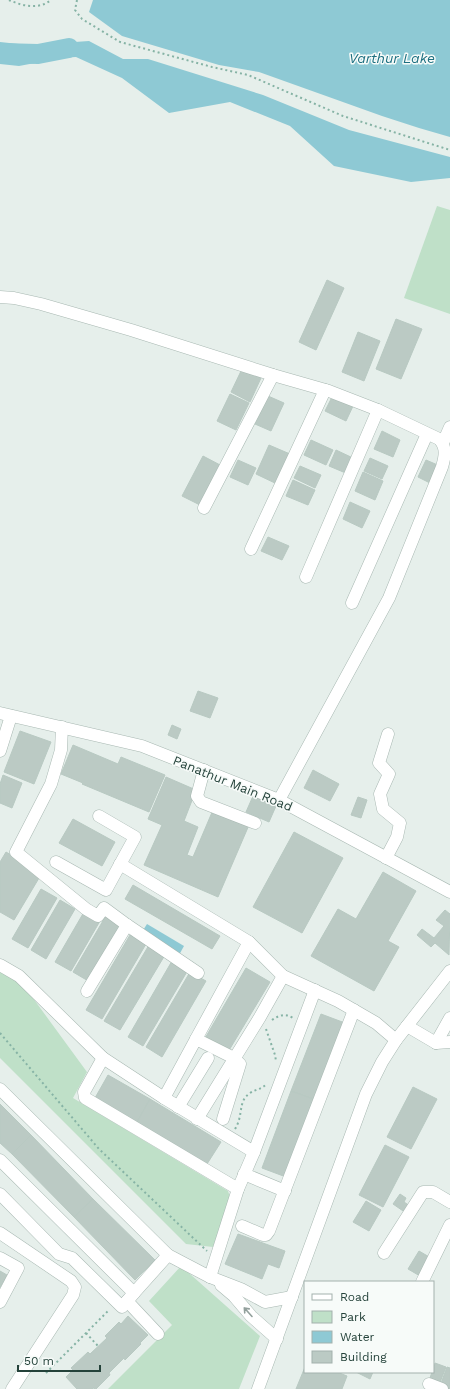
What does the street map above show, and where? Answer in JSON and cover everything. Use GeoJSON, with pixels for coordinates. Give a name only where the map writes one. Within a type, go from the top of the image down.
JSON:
{"type":"FeatureCollection","features":[{"type":"Feature","properties":{"kind":"street"},"geometry":{"type":"LineString","coordinates":[[0,297],[14,298],[41,304],[139,332],[273,376],[325,390],[378,410],[439,439],[443,443]]}},
{"type":"Feature","properties":{"kind":"street"},"geometry":{"type":"LineString","coordinates":[[204,508],[273,376]]}},
{"type":"Feature","properties":{"kind":"street"},"geometry":{"type":"LineString","coordinates":[[251,549],[325,390]]}},
{"type":"Feature","properties":{"kind":"street"},"geometry":{"type":"LineString","coordinates":[[306,576],[378,410]]}},
{"type":"Feature","properties":{"kind":"street"},"geometry":{"type":"LineString","coordinates":[[279,800],[389,598],[442,467],[445,455],[443,443],[450,427]]}},
{"type":"Feature","properties":{"kind":"street"},"geometry":{"type":"LineString","coordinates":[[352,603],[427,434]]}},
{"type":"Feature","properties":{"kind":"street"},"geometry":{"type":"LineString","coordinates":[[0,751],[5,720]]}},
{"type":"Feature","properties":{"kind":"street","name":"Panathur Main Road"},"geometry":{"type":"LineString","coordinates":[[5,720],[62,727],[142,746],[279,800],[450,892]]}},
{"type":"Feature","properties":{"kind":"street"},"geometry":{"type":"LineString","coordinates":[[62,727],[61,750],[52,784],[16,852],[86,908],[98,916],[104,908],[198,974]]}},
{"type":"Feature","properties":{"kind":"street"},"geometry":{"type":"LineString","coordinates":[[386,858],[397,837],[400,823],[383,809],[380,794],[389,774],[379,763],[388,734]]}},
{"type":"Feature","properties":{"kind":"street"},"geometry":{"type":"LineString","coordinates":[[204,770],[197,796],[201,802],[255,823]]}},
{"type":"Feature","properties":{"kind":"street"},"geometry":{"type":"LineString","coordinates":[[56,862],[106,890],[135,837],[100,816]]}},
{"type":"Feature","properties":{"kind":"street"},"geometry":{"type":"LineString","coordinates":[[120,864],[249,942],[282,976],[315,990],[354,1010],[376,1023],[396,1040]]}},
{"type":"Feature","properties":{"kind":"street"},"geometry":{"type":"LineString","coordinates":[[87,991],[127,925]]}},
{"type":"Feature","properties":{"kind":"street"},"geometry":{"type":"LineString","coordinates":[[164,1098],[249,942]]}},
{"type":"Feature","properties":{"kind":"street"},"geometry":{"type":"LineString","coordinates":[[0,965],[19,976],[103,1058],[197,1119],[254,1152]]}},
{"type":"Feature","properties":{"kind":"street"},"geometry":{"type":"LineString","coordinates":[[258,1389],[366,1094],[382,1062],[396,1040],[450,971]]}},
{"type":"Feature","properties":{"kind":"street"},"geometry":{"type":"LineString","coordinates":[[197,1119],[234,1058],[265,1019],[282,976]]}},
{"type":"Feature","properties":{"kind":"street"},"geometry":{"type":"LineString","coordinates":[[210,1277],[238,1189],[254,1152],[315,990]]}},
{"type":"Feature","properties":{"kind":"street"},"geometry":{"type":"LineString","coordinates":[[242,1226],[263,1235],[268,1234],[354,1010]]}},
{"type":"Feature","properties":{"kind":"street"},"geometry":{"type":"LineString","coordinates":[[436,1043],[450,1018]]}},
{"type":"Feature","properties":{"kind":"street"},"geometry":{"type":"LineString","coordinates":[[407,1026],[436,1043],[450,1042]]}},
{"type":"Feature","properties":{"kind":"street"},"geometry":{"type":"LineString","coordinates":[[196,1039],[234,1058],[240,1064],[223,1118]]}},
{"type":"Feature","properties":{"kind":"street"},"geometry":{"type":"LineString","coordinates":[[103,1058],[84,1092],[85,1098],[238,1189]]}},
{"type":"Feature","properties":{"kind":"street"},"geometry":{"type":"LineString","coordinates":[[178,1107],[208,1058]]}},
{"type":"Feature","properties":{"kind":"street"},"geometry":{"type":"LineString","coordinates":[[0,1089],[168,1255],[210,1277],[241,1289],[265,1302],[292,1297]]}},
{"type":"Feature","properties":{"kind":"street"},"geometry":{"type":"LineString","coordinates":[[0,1160],[158,1334]]}},
{"type":"Feature","properties":{"kind":"street"},"geometry":{"type":"LineString","coordinates":[[244,1174],[285,1191]]}},
{"type":"Feature","properties":{"kind":"street"},"geometry":{"type":"LineString","coordinates":[[384,1253],[423,1192],[433,1192],[450,1202]]}},
{"type":"Feature","properties":{"kind":"street"},"geometry":{"type":"LineString","coordinates":[[0,1194],[59,1254],[72,1258],[126,1299]]}},
{"type":"Feature","properties":{"kind":"street"},"geometry":{"type":"LineString","coordinates":[[422,1281],[450,1225]]}},
{"type":"Feature","properties":{"kind":"street"},"geometry":{"type":"LineString","coordinates":[[0,1233],[71,1281],[75,1288],[12,1389]]}},
{"type":"Feature","properties":{"kind":"street"},"geometry":{"type":"LineString","coordinates":[[126,1299],[168,1255]]}},
{"type":"Feature","properties":{"kind":"street"},"geometry":{"type":"LineString","coordinates":[[0,1258],[18,1268],[0,1302]]}},
{"type":"Feature","properties":{"kind":"street"},"geometry":{"type":"LineString","coordinates":[[210,1277],[234,1296],[251,1316],[277,1339]]}},
{"type":"Feature","properties":{"kind":"street"},"geometry":{"type":"LineString","coordinates":[[429,1384],[442,1389]]}},
{"type":"Feature","properties":{"kind":"path"},"geometry":{"type":"LineString","coordinates":[[9,0],[24,6],[33,6],[42,5],[51,0]]}},
{"type":"Feature","properties":{"kind":"path"},"geometry":{"type":"LineString","coordinates":[[77,0],[75,10],[82,19],[120,42],[212,67],[248,75],[343,116],[450,150]]}},
{"type":"Feature","properties":{"kind":"path"},"geometry":{"type":"LineString","coordinates":[[276,1062],[266,1030],[265,1019],[280,1015],[290,1016],[297,1020]]}},
{"type":"Feature","properties":{"kind":"path"},"geometry":{"type":"LineString","coordinates":[[0,1033],[99,1149],[216,1260]]}},
{"type":"Feature","properties":{"kind":"path"},"geometry":{"type":"LineString","coordinates":[[231,1139],[240,1119],[241,1106],[245,1097],[268,1083]]}},
{"type":"Feature","properties":{"kind":"path"},"geometry":{"type":"LineString","coordinates":[[46,1373],[86,1333],[126,1299]]}},
{"type":"Feature","properties":{"kind":"path"},"geometry":{"type":"LineString","coordinates":[[86,1333],[98,1346]]}},
{"type":"Feature","properties":{"kind":"green space"},"geometry":{"type":"Polygon","coordinates":[[[437,206],[450,210],[450,314],[404,298],[437,206]]]}},
{"type":"Feature","properties":{"kind":"green space"},"geometry":{"type":"Polygon","coordinates":[[[0,968],[19,979],[87,1072],[73,1098],[228,1191],[230,1197],[213,1247],[186,1244],[0,1058],[0,968]]]}},
{"type":"Feature","properties":{"kind":"green space"},"geometry":{"type":"Polygon","coordinates":[[[181,1266],[260,1336],[239,1389],[108,1389],[172,1325],[149,1301],[181,1266]]]}},
{"type":"Feature","properties":{"kind":"water","name":"Varthur Lake"},"geometry":{"type":"Polygon","coordinates":[[[93,0],[450,0],[450,137],[382,116],[259,72],[219,65],[122,36],[89,12],[93,0]]]}},
{"type":"Feature","properties":{"kind":"water"},"geometry":{"type":"Polygon","coordinates":[[[89,41],[123,59],[148,59],[263,95],[349,130],[450,157],[450,178],[411,182],[334,166],[290,126],[230,102],[169,113],[122,78],[76,57],[41,59],[46,44],[89,41]]]}},
{"type":"Feature","properties":{"kind":"water"},"geometry":{"type":"Polygon","coordinates":[[[0,42],[37,46],[35,63],[19,66],[0,64],[0,42]]]}},
{"type":"Feature","properties":{"kind":"water"},"geometry":{"type":"Polygon","coordinates":[[[147,924],[184,946],[179,955],[142,932],[147,924]]]}},
{"type":"Feature","properties":{"kind":"building"},"geometry":{"type":"Polygon","coordinates":[[[327,280],[344,288],[316,350],[299,342],[327,280]]]}},
{"type":"Feature","properties":{"kind":"building"},"geometry":{"type":"Polygon","coordinates":[[[396,319],[422,329],[401,379],[376,369],[396,319]]]}},
{"type":"Feature","properties":{"kind":"building"},"geometry":{"type":"Polygon","coordinates":[[[358,332],[380,341],[364,381],[342,372],[358,332]]]}},
{"type":"Feature","properties":{"kind":"building"},"geometry":{"type":"Polygon","coordinates":[[[242,369],[261,378],[250,402],[231,392],[242,369]]]}},
{"type":"Feature","properties":{"kind":"building"},"geometry":{"type":"Polygon","coordinates":[[[230,394],[249,403],[236,430],[217,421],[230,394]]]}},
{"type":"Feature","properties":{"kind":"building"},"geometry":{"type":"Polygon","coordinates":[[[333,395],[354,404],[346,421],[325,411],[333,395]]]}},
{"type":"Feature","properties":{"kind":"building"},"geometry":{"type":"Polygon","coordinates":[[[268,396],[284,403],[271,431],[255,424],[268,396]]]}},
{"type":"Feature","properties":{"kind":"building"},"geometry":{"type":"Polygon","coordinates":[[[382,431],[400,440],[393,457],[374,449],[382,431]]]}},
{"type":"Feature","properties":{"kind":"building"},"geometry":{"type":"Polygon","coordinates":[[[311,440],[333,450],[326,465],[304,455],[311,440]]]}},
{"type":"Feature","properties":{"kind":"building"},"geometry":{"type":"Polygon","coordinates":[[[269,445],[290,454],[277,484],[256,474],[269,445]]]}},
{"type":"Feature","properties":{"kind":"building"},"geometry":{"type":"Polygon","coordinates":[[[336,450],[355,459],[348,474],[329,466],[336,450]]]}},
{"type":"Feature","properties":{"kind":"building"},"geometry":{"type":"Polygon","coordinates":[[[203,456],[222,466],[202,506],[182,496],[203,456]]]}},
{"type":"Feature","properties":{"kind":"building"},"geometry":{"type":"Polygon","coordinates":[[[370,458],[388,466],[382,479],[364,471],[370,458]]]}},
{"type":"Feature","properties":{"kind":"building"},"geometry":{"type":"Polygon","coordinates":[[[238,460],[256,468],[248,485],[230,477],[238,460]]]}},
{"type":"Feature","properties":{"kind":"building"},"geometry":{"type":"Polygon","coordinates":[[[426,460],[440,466],[432,484],[418,477],[426,460]]]}},
{"type":"Feature","properties":{"kind":"building"},"geometry":{"type":"Polygon","coordinates":[[[300,466],[321,475],[315,488],[294,478],[300,466]]]}},
{"type":"Feature","properties":{"kind":"building"},"geometry":{"type":"Polygon","coordinates":[[[363,472],[383,481],[375,500],[355,491],[363,472]]]}},
{"type":"Feature","properties":{"kind":"building"},"geometry":{"type":"Polygon","coordinates":[[[293,480],[315,490],[308,505],[286,496],[293,480]]]}},
{"type":"Feature","properties":{"kind":"building"},"geometry":{"type":"Polygon","coordinates":[[[350,502],[370,511],[362,528],[343,519],[350,502]]]}},
{"type":"Feature","properties":{"kind":"building"},"geometry":{"type":"Polygon","coordinates":[[[268,537],[289,546],[282,560],[261,551],[268,537]]]}},
{"type":"Feature","properties":{"kind":"building"},"geometry":{"type":"Polygon","coordinates":[[[198,691],[218,698],[210,718],[190,711],[198,691]]]}},
{"type":"Feature","properties":{"kind":"building"},"geometry":{"type":"Polygon","coordinates":[[[172,725],[181,729],[177,739],[168,735],[172,725]]]}},
{"type":"Feature","properties":{"kind":"building"},"geometry":{"type":"Polygon","coordinates":[[[20,731],[51,742],[34,784],[4,772],[20,731]]]}},
{"type":"Feature","properties":{"kind":"building"},"geometry":{"type":"Polygon","coordinates":[[[73,745],[118,764],[121,757],[165,775],[149,812],[61,774],[73,745]]]}},
{"type":"Feature","properties":{"kind":"building"},"geometry":{"type":"Polygon","coordinates":[[[313,770],[339,784],[330,801],[304,788],[313,770]]]}},
{"type":"Feature","properties":{"kind":"building"},"geometry":{"type":"Polygon","coordinates":[[[3,775],[22,783],[12,808],[0,803],[0,784],[3,775]]]}},
{"type":"Feature","properties":{"kind":"building"},"geometry":{"type":"Polygon","coordinates":[[[166,777],[196,790],[184,821],[198,827],[187,855],[193,857],[213,810],[249,825],[218,897],[144,865],[162,825],[148,819],[166,777]]]}},
{"type":"Feature","properties":{"kind":"building"},"geometry":{"type":"Polygon","coordinates":[[[253,796],[276,806],[269,822],[246,812],[253,796]]]}},
{"type":"Feature","properties":{"kind":"building"},"geometry":{"type":"Polygon","coordinates":[[[358,797],[367,800],[361,818],[351,815],[358,797]]]}},
{"type":"Feature","properties":{"kind":"building"},"geometry":{"type":"Polygon","coordinates":[[[73,819],[115,842],[102,866],[59,843],[73,819]]]}},
{"type":"Feature","properties":{"kind":"building"},"geometry":{"type":"Polygon","coordinates":[[[294,832],[343,858],[302,933],[253,907],[294,832]]]}},
{"type":"Feature","properties":{"kind":"building"},"geometry":{"type":"Polygon","coordinates":[[[6,852],[42,873],[14,920],[0,912],[0,862],[6,852]]]}},
{"type":"Feature","properties":{"kind":"building"},"geometry":{"type":"Polygon","coordinates":[[[383,872],[416,891],[388,941],[399,947],[374,991],[311,956],[338,909],[356,919],[383,872]]]}},
{"type":"Feature","properties":{"kind":"building"},"geometry":{"type":"Polygon","coordinates":[[[133,885],[220,936],[212,949],[125,899],[133,885]]]}},
{"type":"Feature","properties":{"kind":"building"},"geometry":{"type":"Polygon","coordinates":[[[41,889],[57,898],[28,948],[12,939],[41,889]]]}},
{"type":"Feature","properties":{"kind":"building"},"geometry":{"type":"Polygon","coordinates":[[[60,900],[75,909],[46,959],[31,950],[60,900]]]}},
{"type":"Feature","properties":{"kind":"building"},"geometry":{"type":"Polygon","coordinates":[[[445,910],[450,914],[449,955],[435,943],[431,947],[417,935],[422,929],[434,938],[444,926],[436,920],[445,910]]]}},
{"type":"Feature","properties":{"kind":"building"},"geometry":{"type":"Polygon","coordinates":[[[84,912],[100,921],[71,971],[55,962],[84,912]]]}},
{"type":"Feature","properties":{"kind":"building"},"geometry":{"type":"Polygon","coordinates":[[[107,914],[124,924],[90,982],[73,972],[107,914]]]}},
{"type":"Feature","properties":{"kind":"building"},"geometry":{"type":"Polygon","coordinates":[[[130,935],[146,944],[102,1019],[86,1010],[130,935]]]}},
{"type":"Feature","properties":{"kind":"building"},"geometry":{"type":"Polygon","coordinates":[[[149,945],[165,955],[120,1030],[104,1021],[149,945]]]}},
{"type":"Feature","properties":{"kind":"building"},"geometry":{"type":"Polygon","coordinates":[[[172,961],[188,970],[143,1046],[128,1037],[172,961]]]}},
{"type":"Feature","properties":{"kind":"building"},"geometry":{"type":"Polygon","coordinates":[[[246,968],[270,982],[228,1052],[204,1040],[246,968]]]}},
{"type":"Feature","properties":{"kind":"building"},"geometry":{"type":"Polygon","coordinates":[[[190,972],[206,981],[162,1057],[146,1047],[190,972]]]}},
{"type":"Feature","properties":{"kind":"building"},"geometry":{"type":"Polygon","coordinates":[[[321,1014],[345,1023],[316,1100],[291,1091],[321,1014]]]}},
{"type":"Feature","properties":{"kind":"building"},"geometry":{"type":"Polygon","coordinates":[[[108,1075],[150,1099],[137,1122],[95,1098],[108,1075]]]}},
{"type":"Feature","properties":{"kind":"building"},"geometry":{"type":"Polygon","coordinates":[[[413,1087],[437,1099],[411,1149],[387,1137],[413,1087]]]}},
{"type":"Feature","properties":{"kind":"building"},"geometry":{"type":"Polygon","coordinates":[[[291,1091],[316,1100],[286,1177],[262,1168],[291,1091]]]}},
{"type":"Feature","properties":{"kind":"building"},"geometry":{"type":"Polygon","coordinates":[[[150,1099],[221,1142],[207,1164],[137,1122],[150,1099]]]}},
{"type":"Feature","properties":{"kind":"building"},"geometry":{"type":"Polygon","coordinates":[[[0,1104],[31,1135],[12,1154],[0,1143],[0,1104]]]}},
{"type":"Feature","properties":{"kind":"building"},"geometry":{"type":"Polygon","coordinates":[[[31,1135],[93,1199],[74,1217],[12,1154],[31,1135]]]}},
{"type":"Feature","properties":{"kind":"building"},"geometry":{"type":"Polygon","coordinates":[[[385,1145],[409,1157],[383,1207],[359,1195],[385,1145]]]}},
{"type":"Feature","properties":{"kind":"building"},"geometry":{"type":"Polygon","coordinates":[[[400,1194],[406,1198],[404,1202],[410,1206],[406,1213],[393,1204],[400,1194]]]}},
{"type":"Feature","properties":{"kind":"building"},"geometry":{"type":"Polygon","coordinates":[[[93,1199],[155,1260],[135,1280],[74,1217],[93,1199]]]}},
{"type":"Feature","properties":{"kind":"building"},"geometry":{"type":"Polygon","coordinates":[[[366,1201],[381,1210],[369,1231],[353,1222],[366,1201]]]}},
{"type":"Feature","properties":{"kind":"building"},"geometry":{"type":"Polygon","coordinates":[[[238,1234],[285,1251],[279,1268],[268,1264],[262,1279],[225,1264],[238,1234]]]}},
{"type":"Feature","properties":{"kind":"building"},"geometry":{"type":"Polygon","coordinates":[[[419,1251],[431,1258],[420,1276],[408,1269],[419,1251]]]}},
{"type":"Feature","properties":{"kind":"building"},"geometry":{"type":"Polygon","coordinates":[[[0,1271],[7,1275],[0,1287],[0,1271]]]}},
{"type":"Feature","properties":{"kind":"building"},"geometry":{"type":"Polygon","coordinates":[[[128,1316],[148,1335],[125,1360],[124,1358],[109,1373],[110,1375],[96,1389],[77,1389],[66,1377],[73,1370],[71,1368],[88,1352],[90,1354],[107,1338],[105,1336],[119,1322],[121,1324],[128,1316]]]}},
{"type":"Feature","properties":{"kind":"building"},"geometry":{"type":"Polygon","coordinates":[[[435,1363],[446,1367],[439,1385],[429,1381],[432,1373],[434,1373],[435,1363]]]}},
{"type":"Feature","properties":{"kind":"building"},"geometry":{"type":"Polygon","coordinates":[[[447,1367],[450,1368],[450,1389],[440,1386],[447,1367]]]}},
{"type":"Feature","properties":{"kind":"building"},"geometry":{"type":"Polygon","coordinates":[[[304,1369],[304,1373],[340,1373],[347,1376],[342,1389],[296,1389],[304,1369]]]}},
{"type":"Feature","properties":{"kind":"building"},"geometry":{"type":"Polygon","coordinates":[[[358,1373],[373,1373],[370,1379],[358,1373]]]}},
{"type":"Feature","properties":{"kind":"waterway"},"geometry":{"type":"LineString","coordinates":[[0,53],[38,54],[69,48]]}}]}
